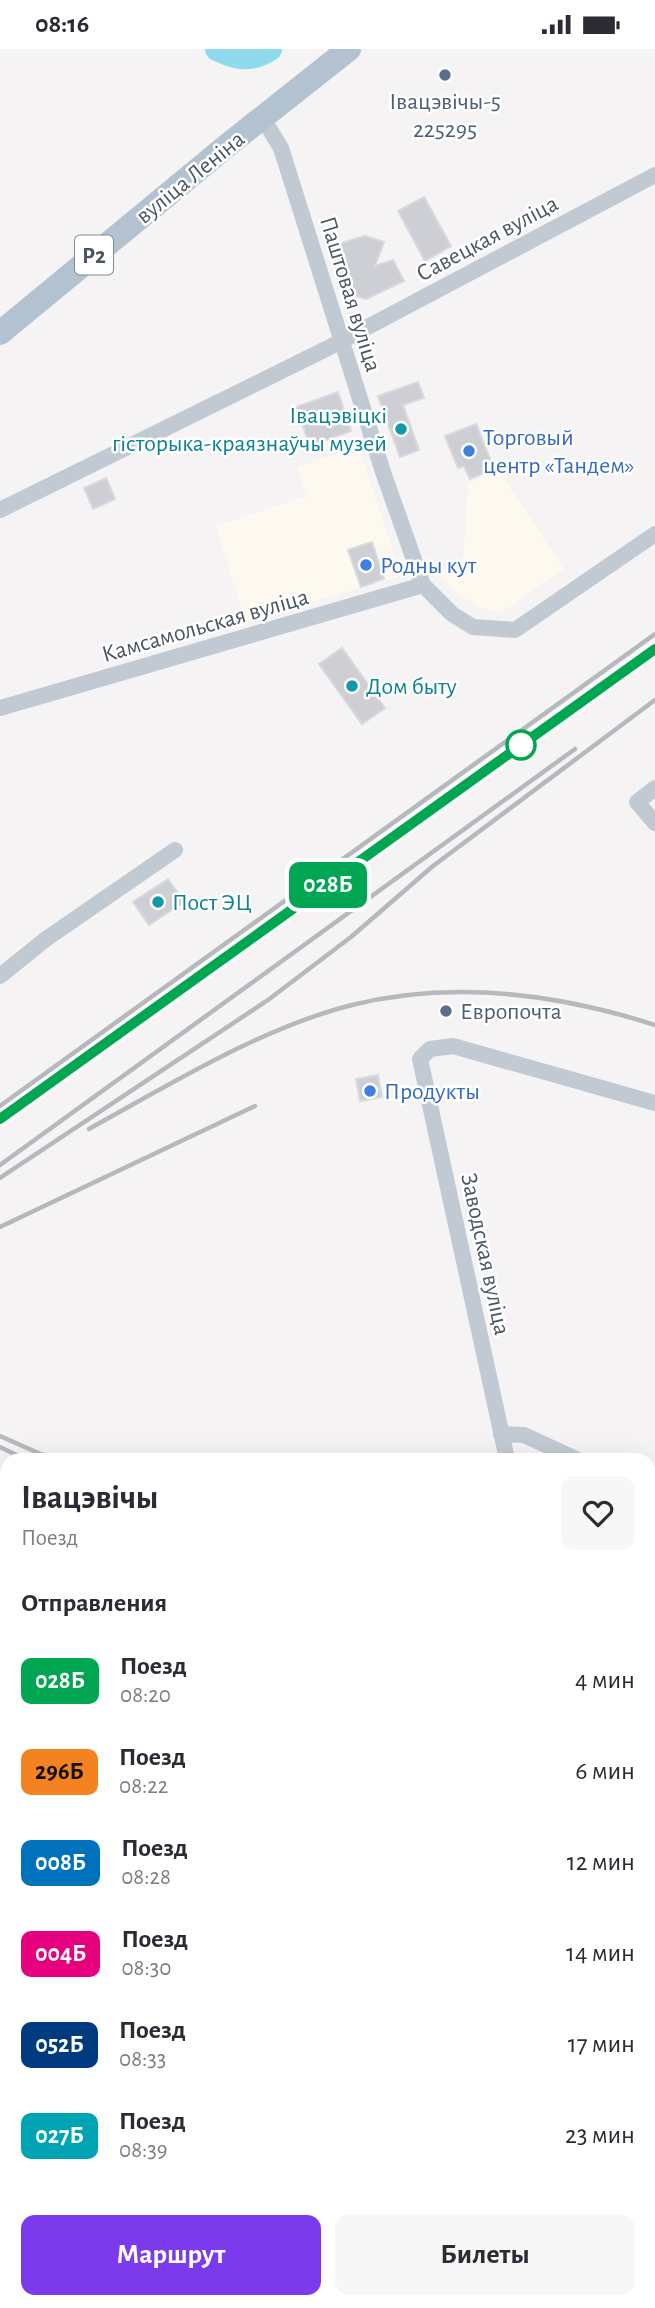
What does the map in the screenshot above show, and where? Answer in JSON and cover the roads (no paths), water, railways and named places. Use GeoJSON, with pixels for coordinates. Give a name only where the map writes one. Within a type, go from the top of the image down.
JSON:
{"type":"FeatureCollection","features":[{"type":"Feature","properties":{"kind":"main road","name":"вуліца Леніна"},"geometry":{"type":"LineString","coordinates":[[0,333],[262,117],[349,49]]}},
{"type":"Feature","properties":{"kind":"street","name":"Паштовая вуліца"},"geometry":{"type":"LineString","coordinates":[[262,117],[281,148],[341,341],[423,585],[452,614],[472,627],[514,629],[655,534]]}},
{"type":"Feature","properties":{"kind":"street","name":"Савецкая вуліца"},"geometry":{"type":"LineString","coordinates":[[0,510],[341,341],[654,176]]}},
{"type":"Feature","properties":{"kind":"street","name":"Камсамольская вуліца"},"geometry":{"type":"LineString","coordinates":[[0,708],[423,585]]}},
{"type":"Feature","properties":{"kind":"street"},"geometry":{"type":"LineString","coordinates":[[655,788],[637,802],[655,823]]}},
{"type":"Feature","properties":{"kind":"street"},"geometry":{"type":"LineString","coordinates":[[0,976],[46,939],[175,850]]}},
{"type":"Feature","properties":{"kind":"street","name":"Заводская вуліца"},"geometry":{"type":"LineString","coordinates":[[506,1453],[420,1059],[430,1049],[453,1046],[655,1103]]}},
{"type":"Feature","properties":{"kind":"street"},"geometry":{"type":"LineString","coordinates":[[501,1434],[524,1435],[563,1453]]}},
{"type":"Feature","properties":{"kind":"waterway"},"geometry":{"type":"LineString","coordinates":[[217,49],[244,57],[270,49]]}},
{"type":"Feature","properties":{"kind":"railway"},"geometry":{"type":"LineString","coordinates":[[0,1106],[655,634]]}},
{"type":"Feature","properties":{"kind":"railway"},"geometry":{"type":"LineString","coordinates":[[0,1119],[655,649]]}},
{"type":"Feature","properties":{"kind":"railway"},"geometry":{"type":"LineString","coordinates":[[0,1178],[268,1000],[351,937],[433,866],[655,700]]}},
{"type":"Feature","properties":{"kind":"railway"},"geometry":{"type":"LineString","coordinates":[[0,1165],[575,749]]}},
{"type":"Feature","properties":{"kind":"railway"},"geometry":{"type":"LineString","coordinates":[[89,1129],[184,1076],[285,1027],[352,1005],[390,997],[466,992],[543,998],[581,1005],[655,1025]]}},
{"type":"Feature","properties":{"kind":"railway"},"geometry":{"type":"LineString","coordinates":[[0,1227],[255,1106]]}},
{"type":"Feature","properties":{"kind":"railway"},"geometry":{"type":"LineString","coordinates":[[0,1436],[38,1453]]}},
{"type":"Feature","properties":{"kind":"railway"},"geometry":{"type":"LineString","coordinates":[[0,1447],[12,1453]]}},
{"type":"Feature","properties":{"kind":"train","name":"028Б"},"geometry":{"type":"LineString","coordinates":[[0,1119],[655,649]]}},
{"type":"Feature","properties":{"kind":"place","name":"Івацэвічы-5 225295"},"geometry":{"type":"Point","coordinates":[445,75]}},
{"type":"Feature","properties":{"kind":"place","name":"Івацэвіцкі гісторыка-краязнаўчы музей"},"geometry":{"type":"Point","coordinates":[401,429]}},
{"type":"Feature","properties":{"kind":"place","name":"Торговый центр «Тандем»"},"geometry":{"type":"Point","coordinates":[469,451]}},
{"type":"Feature","properties":{"kind":"place","name":"Родны кут"},"geometry":{"type":"Point","coordinates":[366,565]}},
{"type":"Feature","properties":{"kind":"place","name":"Дом быту"},"geometry":{"type":"Point","coordinates":[352,686]}},
{"type":"Feature","properties":{"kind":"place","name":"Пост ЭЦ"},"geometry":{"type":"Point","coordinates":[158,902]}},
{"type":"Feature","properties":{"kind":"place","name":"Европочта"},"geometry":{"type":"Point","coordinates":[446,1011]}},
{"type":"Feature","properties":{"kind":"place","name":"Продукты"},"geometry":{"type":"Point","coordinates":[370,1091]}}]}
